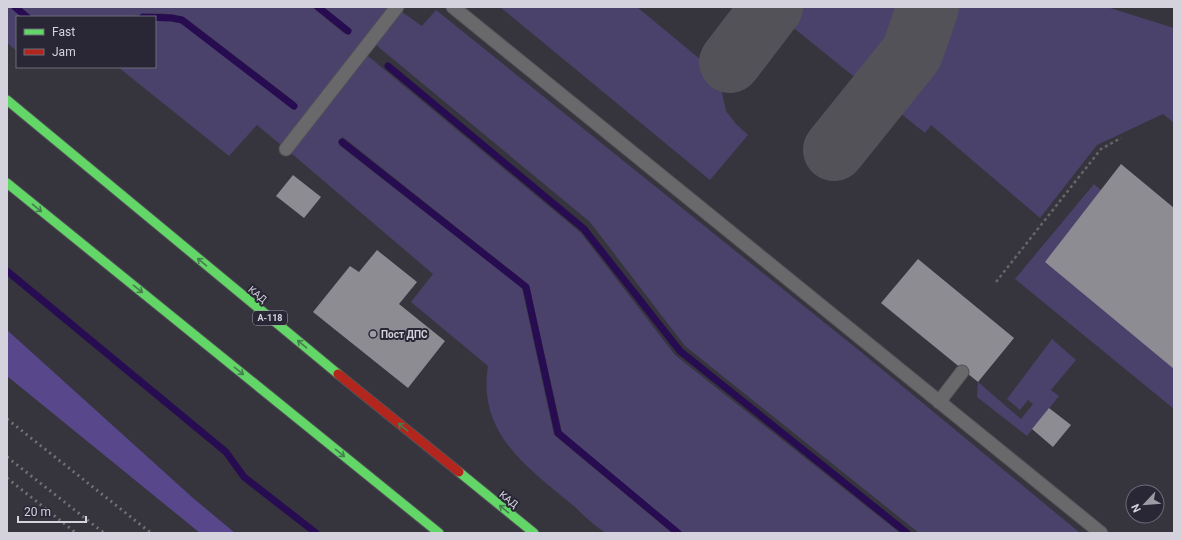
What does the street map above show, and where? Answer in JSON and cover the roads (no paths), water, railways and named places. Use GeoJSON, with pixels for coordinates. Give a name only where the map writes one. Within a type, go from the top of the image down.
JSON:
{"type":"FeatureCollection","features":[{"type":"Feature","properties":{"kind":"highway","name":"КАД"},"geometry":{"type":"LineString","coordinates":[[7,100],[369,400],[534,533]]}},
{"type":"Feature","properties":{"kind":"highway"},"geometry":{"type":"LineString","coordinates":[[7,183],[439,533]]}},
{"type":"Feature","properties":{"kind":"lane"},"geometry":{"type":"LineString","coordinates":[[286,149],[397,7]]}},
{"type":"Feature","properties":{"kind":"lane"},"geometry":{"type":"LineString","coordinates":[[453,7],[1101,533]]}},
{"type":"Feature","properties":{"kind":"lane"},"geometry":{"type":"LineString","coordinates":[[939,402],[962,372]]}},
{"type":"Feature","properties":{"kind":"waterway"},"geometry":{"type":"LineString","coordinates":[[15,7],[26,16]]}},
{"type":"Feature","properties":{"kind":"waterway"},"geometry":{"type":"LineString","coordinates":[[318,7],[348,31]]}},
{"type":"Feature","properties":{"kind":"waterway"},"geometry":{"type":"LineString","coordinates":[[156,17],[182,20],[294,106]]}},
{"type":"Feature","properties":{"kind":"waterway"},"geometry":{"type":"LineString","coordinates":[[388,66],[584,229],[680,351],[907,533]]}},
{"type":"Feature","properties":{"kind":"waterway"},"geometry":{"type":"LineString","coordinates":[[342,142],[526,287],[558,433],[678,533]]}},
{"type":"Feature","properties":{"kind":"waterway"},"geometry":{"type":"LineString","coordinates":[[7,271],[226,452],[244,477],[316,533]]}},
{"type":"Feature","properties":{"kind":"railway"},"geometry":{"type":"LineString","coordinates":[[7,419],[151,533]]}},
{"type":"Feature","properties":{"kind":"railway"},"geometry":{"type":"LineString","coordinates":[[7,457],[104,533]]}},
{"type":"Feature","properties":{"kind":"railway"},"geometry":{"type":"LineString","coordinates":[[7,478],[76,533]]}},
{"type":"Feature","properties":{"kind":"place","name":"Пост ДПС"},"geometry":{"type":"Point","coordinates":[373,334]}}]}
